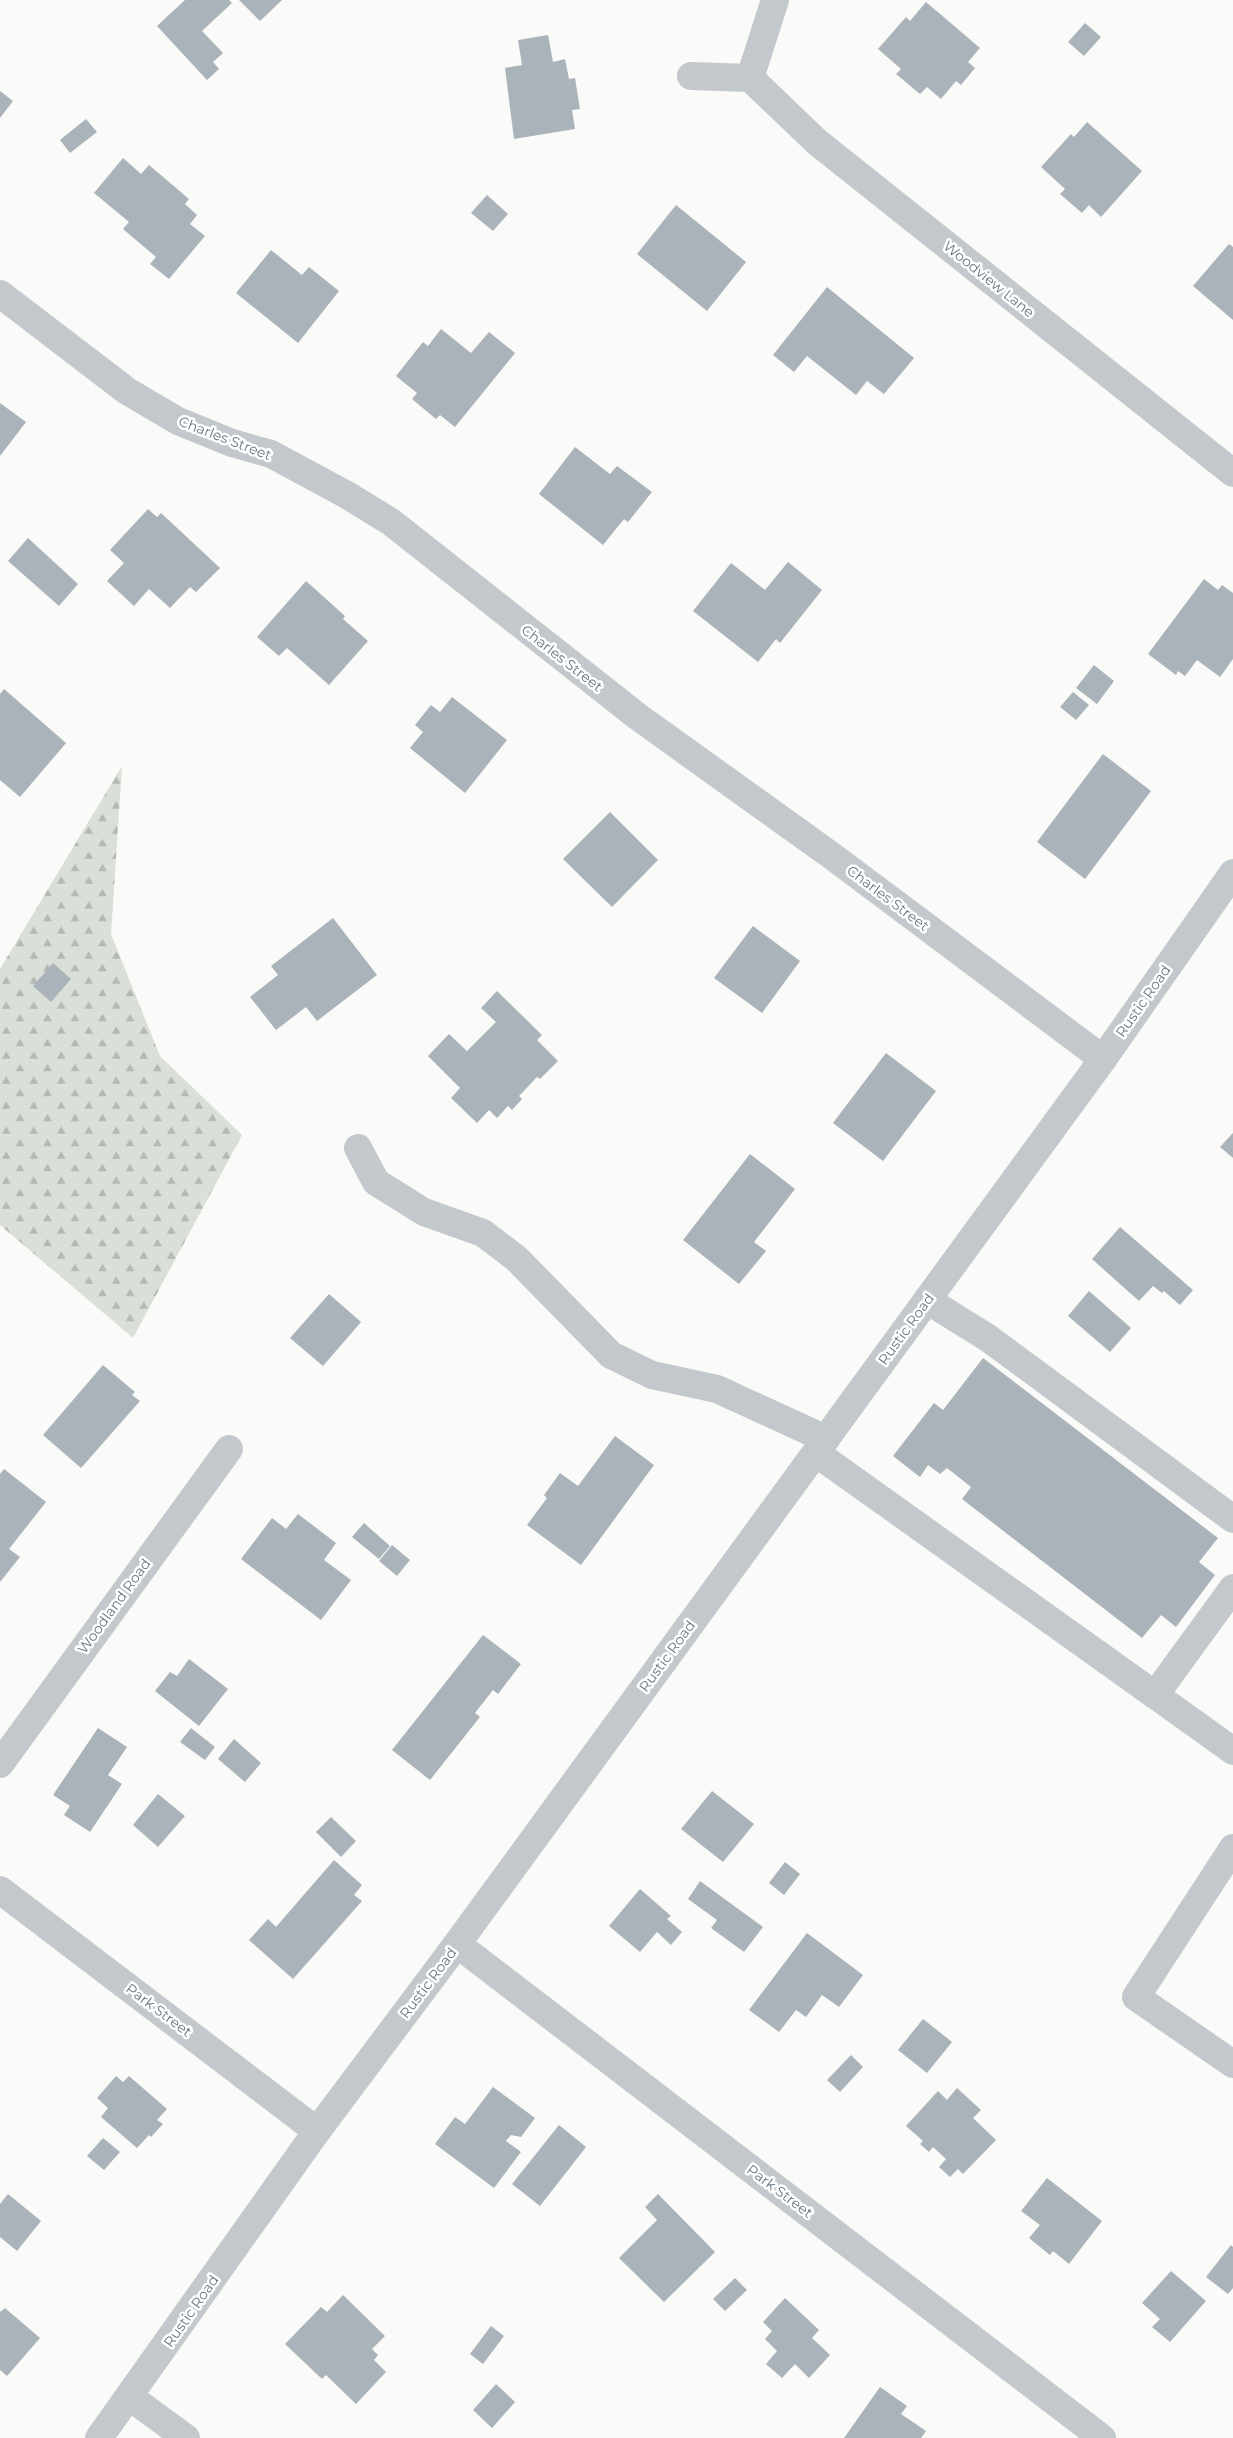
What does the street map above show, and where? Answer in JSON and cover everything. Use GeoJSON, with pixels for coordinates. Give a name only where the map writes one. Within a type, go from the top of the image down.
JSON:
{"type":"FeatureCollection","features":[{"type":"Feature","properties":{"kind":"street"},"geometry":{"type":"LineString","coordinates":[[691,76],[750,78],[775,0]]}},
{"type":"Feature","properties":{"kind":"street","name":"Woodview Lane"},"geometry":{"type":"LineString","coordinates":[[750,78],[817,142],[1233,473]]}},
{"type":"Feature","properties":{"kind":"street","name":"Charles Street"},"geometry":{"type":"LineString","coordinates":[[0,294],[135,396],[178,421],[232,443],[271,454],[347,495],[390,522],[637,716],[832,856],[1103,1059]]}},
{"type":"Feature","properties":{"kind":"street","name":"Rustic Road"},"geometry":{"type":"LineString","coordinates":[[99,2438],[130,2397],[317,2131],[457,1944],[1103,1059],[1233,873]]}},
{"type":"Feature","properties":{"kind":"street"},"geometry":{"type":"LineString","coordinates":[[358,1148],[376,1182],[424,1212],[484,1233],[517,1258],[612,1355],[652,1375],[717,1389],[821,1446],[1233,1751]]}},
{"type":"Feature","properties":{"kind":"street"},"geometry":{"type":"LineString","coordinates":[[927,1300],[988,1338],[1233,1518]]}},
{"type":"Feature","properties":{"kind":"street","name":"Woodland Road"},"geometry":{"type":"LineString","coordinates":[[0,1764],[229,1449]]}},
{"type":"Feature","properties":{"kind":"street"},"geometry":{"type":"LineString","coordinates":[[1155,1694],[1233,1588]]}},
{"type":"Feature","properties":{"kind":"street"},"geometry":{"type":"LineString","coordinates":[[1233,1848],[1136,1997],[1233,2064]]}},
{"type":"Feature","properties":{"kind":"street","name":"Park Street"},"geometry":{"type":"LineString","coordinates":[[0,1890],[317,2131]]}},
{"type":"Feature","properties":{"kind":"street","name":"Park Street"},"geometry":{"type":"LineString","coordinates":[[457,1944],[1102,2438]]}},
{"type":"Feature","properties":{"kind":"street"},"geometry":{"type":"LineString","coordinates":[[130,2397],[186,2438]]}},
{"type":"Feature","properties":{"kind":"green space"},"geometry":{"type":"Polygon","coordinates":[[[122,766],[111,934],[160,1056],[242,1135],[133,1338],[0,1225],[0,969],[122,766]]]}},
{"type":"Feature","properties":{"kind":"building"},"geometry":{"type":"Polygon","coordinates":[[[185,0],[229,0],[232,3],[202,31],[223,53],[213,62],[219,69],[207,80],[157,26],[185,0]]]}},
{"type":"Feature","properties":{"kind":"building"},"geometry":{"type":"Polygon","coordinates":[[[239,0],[282,0],[260,21],[239,0]]]}},
{"type":"Feature","properties":{"kind":"building"},"geometry":{"type":"Polygon","coordinates":[[[926,2],[980,48],[968,62],[975,68],[961,85],[956,81],[941,99],[927,87],[920,94],[896,74],[901,69],[878,49],[906,17],[910,21],[926,2]]]}},
{"type":"Feature","properties":{"kind":"building"},"geometry":{"type":"Polygon","coordinates":[[[1085,23],[1101,37],[1084,56],[1068,42],[1085,23]]]}},
{"type":"Feature","properties":{"kind":"building"},"geometry":{"type":"Polygon","coordinates":[[[548,35],[553,62],[565,59],[569,79],[575,78],[580,109],[572,110],[575,129],[514,139],[505,68],[522,65],[518,40],[548,35]]]}},
{"type":"Feature","properties":{"kind":"building"},"geometry":{"type":"Polygon","coordinates":[[[0,91],[13,101],[0,118],[0,91]]]}},
{"type":"Feature","properties":{"kind":"building"},"geometry":{"type":"Polygon","coordinates":[[[86,119],[97,132],[70,153],[60,140],[86,119]]]}},
{"type":"Feature","properties":{"kind":"building"},"geometry":{"type":"Polygon","coordinates":[[[1087,122],[1142,171],[1101,217],[1089,205],[1082,213],[1060,194],[1065,189],[1041,167],[1071,134],[1074,137],[1087,122]]]}},
{"type":"Feature","properties":{"kind":"building"},"geometry":{"type":"Polygon","coordinates":[[[123,158],[141,174],[149,165],[189,199],[185,204],[197,215],[190,224],[205,236],[169,279],[150,264],[156,257],[123,229],[129,222],[94,193],[123,158]]]}},
{"type":"Feature","properties":{"kind":"building"},"geometry":{"type":"Polygon","coordinates":[[[487,195],[508,214],[493,231],[471,213],[487,195]]]}},
{"type":"Feature","properties":{"kind":"building"},"geometry":{"type":"Polygon","coordinates":[[[676,205],[746,262],[707,311],[637,254],[676,205]]]}},
{"type":"Feature","properties":{"kind":"building"},"geometry":{"type":"Polygon","coordinates":[[[1229,244],[1233,247],[1233,320],[1193,286],[1229,244]]]}},
{"type":"Feature","properties":{"kind":"building"},"geometry":{"type":"Polygon","coordinates":[[[271,250],[302,275],[309,267],[339,291],[298,343],[236,293],[271,250]]]}},
{"type":"Feature","properties":{"kind":"building"},"geometry":{"type":"Polygon","coordinates":[[[827,287],[914,358],[884,394],[867,381],[856,395],[807,356],[794,372],[773,355],[827,287]]]}},
{"type":"Feature","properties":{"kind":"building"},"geometry":{"type":"Polygon","coordinates":[[[441,329],[471,353],[489,332],[515,353],[455,427],[440,415],[436,419],[412,399],[417,393],[396,376],[423,342],[428,346],[441,329]]]}},
{"type":"Feature","properties":{"kind":"building"},"geometry":{"type":"Polygon","coordinates":[[[0,403],[26,422],[0,456],[0,403]]]}},
{"type":"Feature","properties":{"kind":"building"},"geometry":{"type":"Polygon","coordinates":[[[575,447],[610,474],[617,466],[652,492],[628,522],[624,519],[603,545],[539,494],[575,447]]]}},
{"type":"Feature","properties":{"kind":"building"},"geometry":{"type":"Polygon","coordinates":[[[148,509],[157,517],[161,513],[220,568],[196,592],[190,587],[170,608],[149,589],[134,606],[107,581],[124,563],[110,550],[148,509]]]}},
{"type":"Feature","properties":{"kind":"building"},"geometry":{"type":"Polygon","coordinates":[[[28,538],[78,584],[59,606],[8,561],[28,538]]]}},
{"type":"Feature","properties":{"kind":"building"},"geometry":{"type":"Polygon","coordinates":[[[788,562],[822,590],[780,643],[776,639],[758,662],[693,611],[731,563],[765,590],[788,562]]]}},
{"type":"Feature","properties":{"kind":"building"},"geometry":{"type":"Polygon","coordinates":[[[1204,579],[1218,590],[1222,585],[1233,593],[1233,659],[1220,677],[1197,660],[1185,676],[1178,671],[1176,675],[1148,654],[1204,579]]]}},
{"type":"Feature","properties":{"kind":"building"},"geometry":{"type":"Polygon","coordinates":[[[306,581],[345,616],[343,619],[368,641],[329,685],[287,648],[279,656],[257,637],[306,581]]]}},
{"type":"Feature","properties":{"kind":"building"},"geometry":{"type":"Polygon","coordinates":[[[1094,665],[1114,681],[1097,704],[1076,688],[1094,665]]]}},
{"type":"Feature","properties":{"kind":"building"},"geometry":{"type":"Polygon","coordinates":[[[4,689],[66,743],[20,797],[0,780],[0,694],[4,689]]]}},
{"type":"Feature","properties":{"kind":"building"},"geometry":{"type":"Polygon","coordinates":[[[1073,692],[1089,705],[1076,720],[1060,707],[1073,692]]]}},
{"type":"Feature","properties":{"kind":"building"},"geometry":{"type":"Polygon","coordinates":[[[452,697],[507,740],[465,793],[410,748],[423,732],[415,725],[431,705],[440,712],[452,697]]]}},
{"type":"Feature","properties":{"kind":"building"},"geometry":{"type":"Polygon","coordinates":[[[1103,754],[1151,791],[1085,879],[1037,842],[1103,754]]]}},
{"type":"Feature","properties":{"kind":"building"},"geometry":{"type":"Polygon","coordinates":[[[610,812],[658,860],[612,907],[563,859],[610,812]]]}},
{"type":"Feature","properties":{"kind":"building"},"geometry":{"type":"Polygon","coordinates":[[[333,918],[377,975],[317,1021],[306,1007],[276,1030],[250,997],[278,975],[271,966],[333,918]]]}},
{"type":"Feature","properties":{"kind":"building"},"geometry":{"type":"Polygon","coordinates":[[[753,926],[800,961],[762,1013],[714,978],[753,926]]]}},
{"type":"Feature","properties":{"kind":"building"},"geometry":{"type":"Polygon","coordinates":[[[53,963],[71,979],[51,1002],[33,986],[53,963]]]}},
{"type":"Feature","properties":{"kind":"building"},"geometry":{"type":"Polygon","coordinates":[[[497,991],[542,1035],[537,1040],[558,1061],[540,1079],[537,1077],[519,1096],[522,1099],[512,1110],[508,1106],[497,1118],[489,1110],[477,1123],[451,1098],[460,1088],[428,1056],[449,1034],[467,1051],[496,1022],[481,1008],[497,991]]]}},
{"type":"Feature","properties":{"kind":"building"},"geometry":{"type":"Polygon","coordinates":[[[886,1053],[936,1091],[883,1161],[833,1123],[886,1053]]]}},
{"type":"Feature","properties":{"kind":"building"},"geometry":{"type":"Polygon","coordinates":[[[1233,1133],[1233,1158],[1220,1147],[1233,1133]]]}},
{"type":"Feature","properties":{"kind":"building"},"geometry":{"type":"Polygon","coordinates":[[[750,1154],[795,1189],[754,1242],[766,1251],[739,1284],[683,1240],[750,1154]]]}},
{"type":"Feature","properties":{"kind":"building"},"geometry":{"type":"Polygon","coordinates":[[[1120,1227],[1193,1290],[1180,1305],[1164,1291],[1162,1293],[1153,1286],[1139,1301],[1092,1259],[1120,1227]]]}},
{"type":"Feature","properties":{"kind":"building"},"geometry":{"type":"Polygon","coordinates":[[[1089,1291],[1131,1328],[1110,1352],[1068,1316],[1089,1291]]]}},
{"type":"Feature","properties":{"kind":"building"},"geometry":{"type":"Polygon","coordinates":[[[329,1294],[361,1322],[323,1366],[290,1338],[329,1294]]]}},
{"type":"Feature","properties":{"kind":"building"},"geometry":{"type":"Polygon","coordinates":[[[983,1358],[1218,1538],[1199,1562],[1215,1575],[1176,1627],[1161,1615],[1142,1638],[962,1499],[971,1487],[947,1468],[940,1474],[928,1465],[920,1477],[893,1456],[934,1403],[943,1410],[983,1358]]]}},
{"type":"Feature","properties":{"kind":"building"},"geometry":{"type":"Polygon","coordinates":[[[103,1365],[135,1392],[132,1395],[140,1401],[81,1468],[43,1435],[103,1365]]]}},
{"type":"Feature","properties":{"kind":"building"},"geometry":{"type":"Polygon","coordinates":[[[615,1436],[654,1465],[581,1565],[527,1525],[547,1498],[544,1495],[560,1473],[578,1486],[615,1436]]]}},
{"type":"Feature","properties":{"kind":"building"},"geometry":{"type":"Polygon","coordinates":[[[4,1469],[46,1502],[9,1549],[20,1557],[0,1582],[0,1474],[4,1469]]]}},
{"type":"Feature","properties":{"kind":"building"},"geometry":{"type":"Polygon","coordinates":[[[298,1514],[336,1543],[324,1560],[351,1580],[321,1620],[241,1559],[272,1518],[286,1529],[298,1514]]]}},
{"type":"Feature","properties":{"kind":"building"},"geometry":{"type":"Polygon","coordinates":[[[364,1523],[390,1546],[379,1559],[352,1537],[364,1523]]]}},
{"type":"Feature","properties":{"kind":"building"},"geometry":{"type":"Polygon","coordinates":[[[392,1545],[410,1560],[397,1576],[379,1561],[392,1545]]]}},
{"type":"Feature","properties":{"kind":"building"},"geometry":{"type":"Polygon","coordinates":[[[483,1635],[521,1664],[498,1694],[493,1690],[475,1713],[480,1717],[430,1780],[392,1750],[483,1635]]]}},
{"type":"Feature","properties":{"kind":"building"},"geometry":{"type":"Polygon","coordinates":[[[189,1659],[228,1689],[199,1726],[155,1691],[170,1672],[177,1676],[189,1659]]]}},
{"type":"Feature","properties":{"kind":"building"},"geometry":{"type":"Polygon","coordinates":[[[98,1728],[127,1747],[108,1775],[122,1784],[90,1832],[64,1815],[70,1806],[53,1795],[98,1728]]]}},
{"type":"Feature","properties":{"kind":"building"},"geometry":{"type":"Polygon","coordinates":[[[191,1728],[215,1747],[205,1760],[180,1742],[191,1728]]]}},
{"type":"Feature","properties":{"kind":"building"},"geometry":{"type":"Polygon","coordinates":[[[234,1739],[261,1763],[245,1782],[218,1759],[234,1739]]]}},
{"type":"Feature","properties":{"kind":"building"},"geometry":{"type":"Polygon","coordinates":[[[712,1791],[754,1824],[723,1862],[681,1829],[712,1791]]]}},
{"type":"Feature","properties":{"kind":"building"},"geometry":{"type":"Polygon","coordinates":[[[158,1794],[185,1816],[158,1847],[133,1825],[158,1794]]]}},
{"type":"Feature","properties":{"kind":"building"},"geometry":{"type":"Polygon","coordinates":[[[331,1817],[356,1841],[341,1857],[316,1832],[331,1817]]]}},
{"type":"Feature","properties":{"kind":"building"},"geometry":{"type":"Polygon","coordinates":[[[334,1860],[362,1885],[354,1895],[362,1901],[293,1979],[249,1940],[268,1919],[276,1927],[334,1860]]]}},
{"type":"Feature","properties":{"kind":"building"},"geometry":{"type":"Polygon","coordinates":[[[785,1862],[800,1874],[784,1895],[769,1883],[785,1862]]]}},
{"type":"Feature","properties":{"kind":"building"},"geometry":{"type":"Polygon","coordinates":[[[700,1881],[763,1927],[744,1952],[711,1928],[717,1920],[688,1899],[700,1881]]]}},
{"type":"Feature","properties":{"kind":"building"},"geometry":{"type":"Polygon","coordinates":[[[640,1889],[671,1916],[667,1919],[682,1932],[671,1945],[657,1932],[640,1952],[609,1926],[640,1889]]]}},
{"type":"Feature","properties":{"kind":"building"},"geometry":{"type":"Polygon","coordinates":[[[807,1933],[863,1975],[839,2007],[822,1995],[806,2017],[796,2010],[779,2032],[749,2010],[807,1933]]]}},
{"type":"Feature","properties":{"kind":"building"},"geometry":{"type":"Polygon","coordinates":[[[923,2019],[952,2042],[927,2073],[898,2050],[923,2019]]]}},
{"type":"Feature","properties":{"kind":"building"},"geometry":{"type":"Polygon","coordinates":[[[851,2055],[863,2067],[840,2092],[827,2080],[851,2055]]]}},
{"type":"Feature","properties":{"kind":"building"},"geometry":{"type":"Polygon","coordinates":[[[116,2076],[123,2082],[129,2076],[167,2109],[157,2120],[163,2124],[137,2148],[101,2117],[108,2108],[97,2098],[116,2076]]]}},
{"type":"Feature","properties":{"kind":"building"},"geometry":{"type":"Polygon","coordinates":[[[493,2087],[535,2118],[521,2137],[511,2135],[506,2141],[521,2152],[494,2188],[435,2144],[455,2117],[465,2124],[493,2087]]]}},
{"type":"Feature","properties":{"kind":"building"},"geometry":{"type":"Polygon","coordinates":[[[957,2088],[981,2110],[973,2118],[996,2140],[963,2174],[958,2169],[950,2177],[939,2167],[946,2159],[933,2147],[929,2152],[920,2144],[923,2141],[906,2126],[938,2091],[947,2100],[957,2088]]]}},
{"type":"Feature","properties":{"kind":"building"},"geometry":{"type":"Polygon","coordinates":[[[559,2125],[586,2147],[540,2206],[512,2184],[559,2125]]]}},
{"type":"Feature","properties":{"kind":"building"},"geometry":{"type":"Polygon","coordinates":[[[103,2138],[120,2152],[104,2170],[87,2156],[103,2138]]]}},
{"type":"Feature","properties":{"kind":"building"},"geometry":{"type":"Polygon","coordinates":[[[1047,2178],[1102,2221],[1069,2264],[1053,2251],[1050,2255],[1029,2238],[1040,2225],[1021,2211],[1047,2178]]]}},
{"type":"Feature","properties":{"kind":"building"},"geometry":{"type":"Polygon","coordinates":[[[8,2194],[41,2221],[17,2251],[0,2237],[0,2204],[8,2194]]]}},
{"type":"Feature","properties":{"kind":"building"},"geometry":{"type":"Polygon","coordinates":[[[658,2194],[715,2252],[664,2302],[619,2258],[657,2220],[645,2207],[658,2194]]]}},
{"type":"Feature","properties":{"kind":"building"},"geometry":{"type":"Polygon","coordinates":[[[1231,2245],[1233,2247],[1233,2288],[1228,2294],[1206,2277],[1231,2245]]]}},
{"type":"Feature","properties":{"kind":"building"},"geometry":{"type":"Polygon","coordinates":[[[1171,2271],[1206,2301],[1170,2342],[1152,2327],[1160,2319],[1142,2303],[1171,2271]]]}},
{"type":"Feature","properties":{"kind":"building"},"geometry":{"type":"Polygon","coordinates":[[[735,2278],[747,2290],[725,2311],[713,2299],[735,2278]]]}},
{"type":"Feature","properties":{"kind":"building"},"geometry":{"type":"Polygon","coordinates":[[[343,2295],[385,2336],[372,2349],[378,2355],[374,2360],[386,2372],[356,2404],[326,2375],[322,2379],[285,2344],[321,2307],[327,2312],[343,2295]]]}},
{"type":"Feature","properties":{"kind":"building"},"geometry":{"type":"Polygon","coordinates":[[[785,2298],[819,2330],[812,2338],[830,2355],[809,2378],[795,2364],[782,2378],[766,2364],[777,2351],[765,2339],[772,2331],[763,2322],[785,2298]]]}},
{"type":"Feature","properties":{"kind":"building"},"geometry":{"type":"Polygon","coordinates":[[[5,2308],[40,2338],[7,2376],[0,2370],[0,2312],[5,2308]]]}},
{"type":"Feature","properties":{"kind":"building"},"geometry":{"type":"Polygon","coordinates":[[[491,2326],[504,2336],[483,2364],[470,2354],[491,2326]]]}},
{"type":"Feature","properties":{"kind":"building"},"geometry":{"type":"Polygon","coordinates":[[[496,2384],[515,2402],[492,2428],[473,2410],[496,2384]]]}},
{"type":"Feature","properties":{"kind":"building"},"geometry":{"type":"Polygon","coordinates":[[[880,2387],[907,2406],[901,2414],[926,2431],[921,2438],[844,2438],[880,2387]]]}}]}
